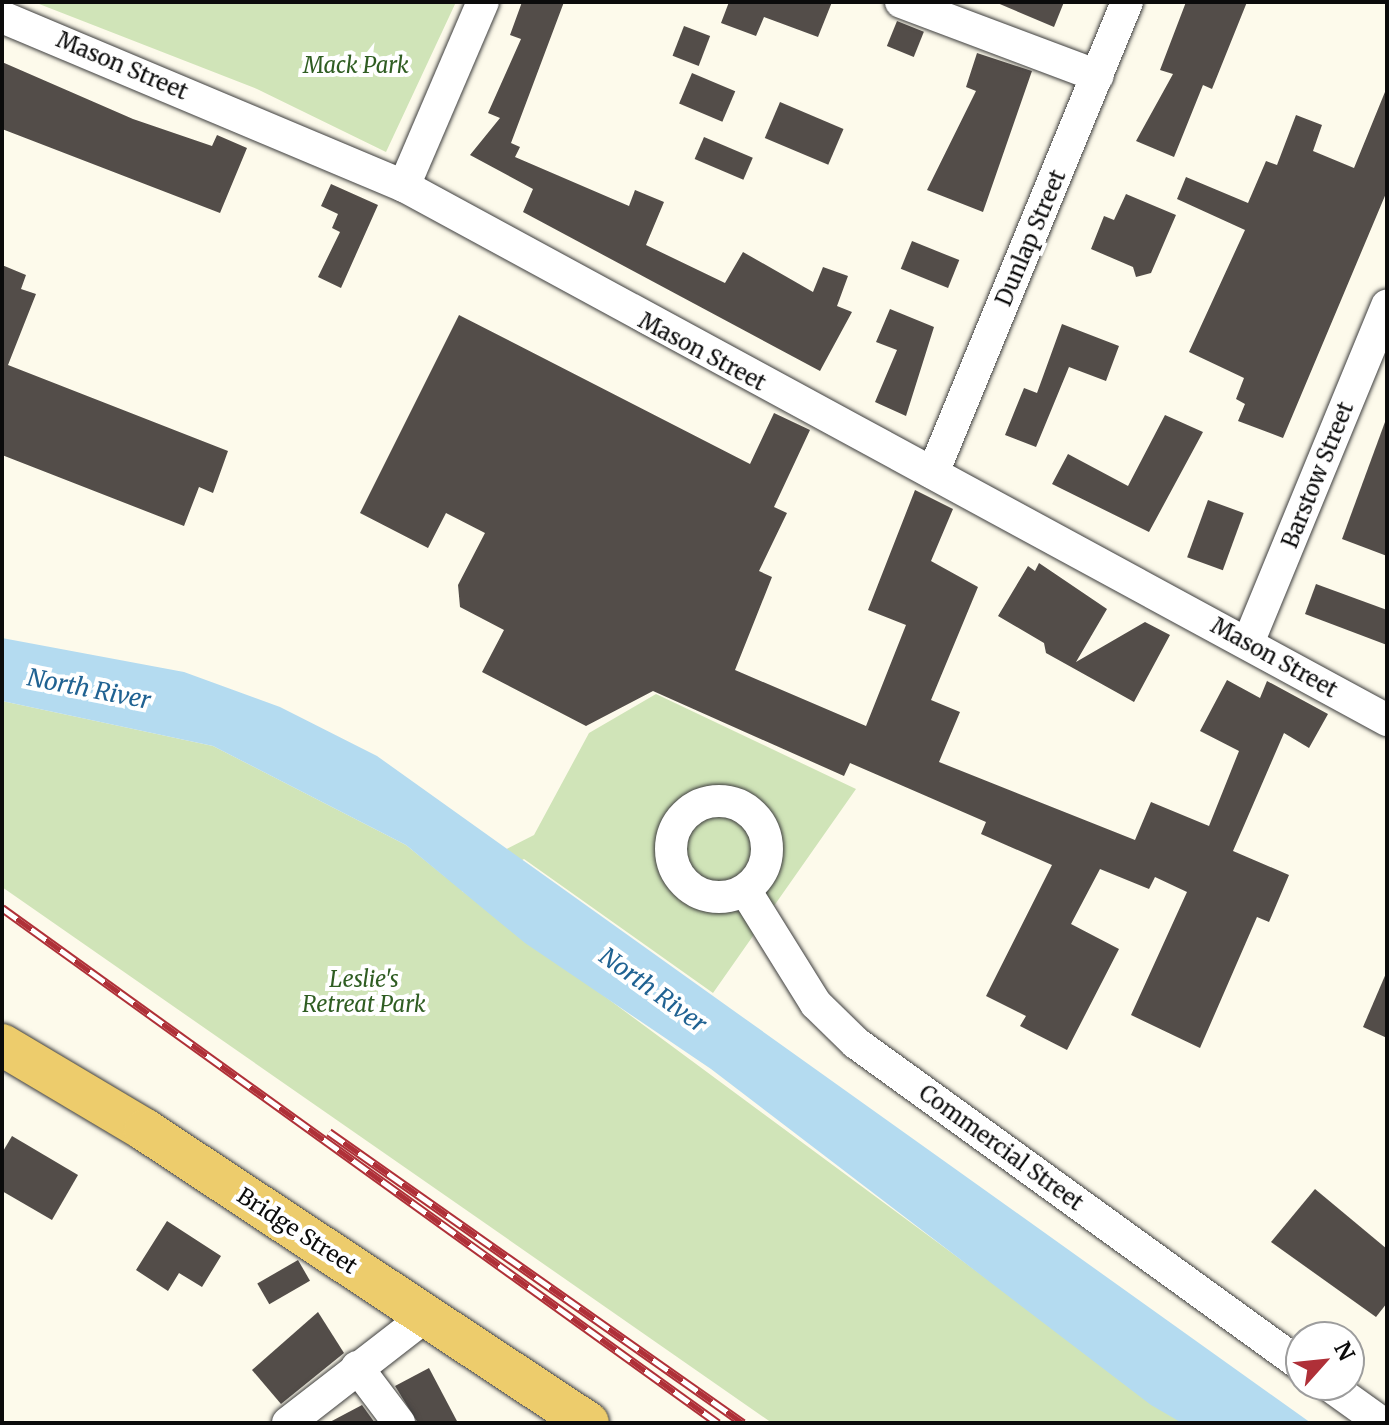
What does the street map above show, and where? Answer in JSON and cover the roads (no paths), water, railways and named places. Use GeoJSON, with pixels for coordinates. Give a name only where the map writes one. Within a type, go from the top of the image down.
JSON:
{"type":"FeatureCollection","features":[{"type":"Feature","properties":{"kind":"main road","name":"Bridge Street"},"geometry":{"type":"LineString","coordinates":[[2,1045],[427,1315],[588,1423]]}},
{"type":"Feature","properties":{"kind":"street"},"geometry":{"type":"LineString","coordinates":[[404,186],[483,2]]}},
{"type":"Feature","properties":{"kind":"street"},"geometry":{"type":"LineString","coordinates":[[901,2],[1098,76]]}},
{"type":"Feature","properties":{"kind":"street","name":"Dunlap Street"},"geometry":{"type":"LineString","coordinates":[[933,473],[1127,2]]}},
{"type":"Feature","properties":{"kind":"street","name":"Mason Street"},"geometry":{"type":"LineString","coordinates":[[2,17],[404,186],[1387,720]]}},
{"type":"Feature","properties":{"kind":"street","name":"Barstow Street"},"geometry":{"type":"LineString","coordinates":[[1248,643],[1387,306]]}},
{"type":"Feature","properties":{"kind":"street","name":"Commercial Street"},"geometry":{"type":"LineString","coordinates":[[745,890],[816,1004],[856,1043],[1285,1353]]}},
{"type":"Feature","properties":{"kind":"street"},"geometry":{"type":"LineString","coordinates":[[288,1423],[427,1315]]}},
{"type":"Feature","properties":{"kind":"street"},"geometry":{"type":"LineString","coordinates":[[357,1367],[399,1423]]}},
{"type":"Feature","properties":{"kind":"street"},"geometry":{"type":"LineString","coordinates":[[1351,1401],[1382,1423]]}},
{"type":"Feature","properties":{"kind":"water","name":"North River"},"geometry":{"type":"Polygon","coordinates":[[[2,638],[184,672],[280,707],[377,756],[1311,1423],[1182,1423],[1151,1405],[711,1069],[525,943],[406,845],[213,746],[2,701],[2,638]]]}},
{"type":"Feature","properties":{"kind":"railway"},"geometry":{"type":"LineString","coordinates":[[2,908],[718,1423]]}},
{"type":"Feature","properties":{"kind":"railway"},"geometry":{"type":"LineString","coordinates":[[329,1132],[743,1423]]}},
{"type":"Feature","properties":{"kind":"park label","name":"Mack Park"},"geometry":{"type":"Point","coordinates":[356,66]}},
{"type":"Feature","properties":{"kind":"park label","name":"Leslie's Retreat Park"},"geometry":{"type":"Point","coordinates":[364,992]}}]}
